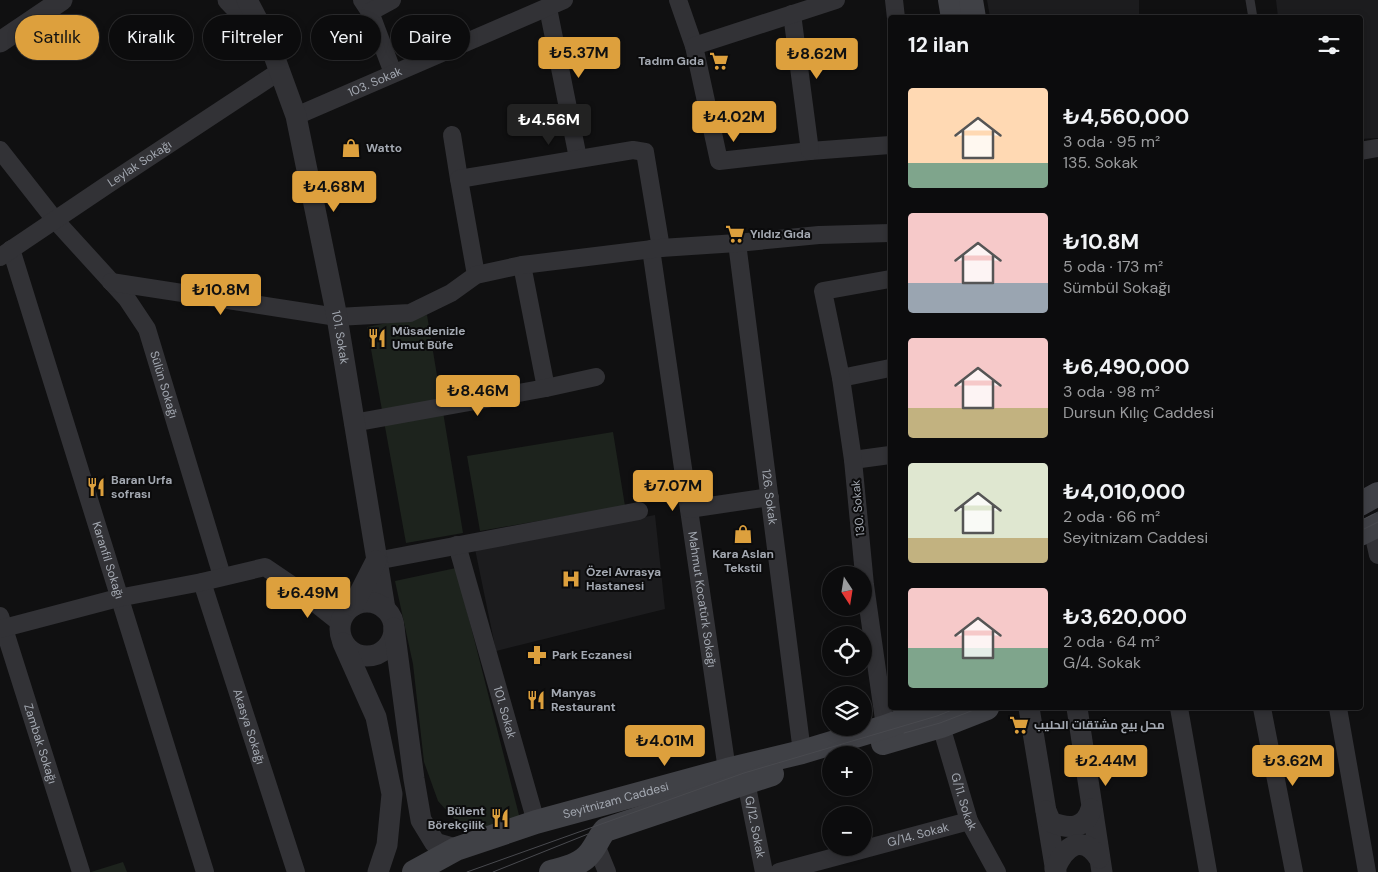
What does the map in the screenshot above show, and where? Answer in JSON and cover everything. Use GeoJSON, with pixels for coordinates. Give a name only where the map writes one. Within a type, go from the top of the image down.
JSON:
{"type":"FeatureCollection","features":[{"type":"Feature","properties":{"kind":"main road"},"geometry":{"type":"LineString","coordinates":[[950,0],[952,15]]}},
{"type":"Feature","properties":{"kind":"main road"},"geometry":{"type":"LineString","coordinates":[[971,0],[974,15]]}},
{"type":"Feature","properties":{"kind":"main road"},"geometry":{"type":"LineString","coordinates":[[1363,502],[1378,494]]}},
{"type":"Feature","properties":{"kind":"main road","name":"Seyitnizam Caddesi"},"geometry":{"type":"LineString","coordinates":[[552,872],[579,863],[590,854],[605,830],[736,776],[802,752],[885,726],[976,710]]}},
{"type":"Feature","properties":{"kind":"main road","name":"Seyitnizam Caddesi"},"geometry":{"type":"LineString","coordinates":[[863,746],[938,717]]}},
{"type":"Feature","properties":{"kind":"main road","name":"Seyitnizam Caddesi"},"geometry":{"type":"LineString","coordinates":[[414,872],[456,849],[536,822],[736,776],[822,760]]}},
{"type":"Feature","properties":{"kind":"street"},"geometry":{"type":"LineString","coordinates":[[0,42],[62,0]]}},
{"type":"Feature","properties":{"kind":"street"},"geometry":{"type":"LineString","coordinates":[[228,0],[243,15]]}},
{"type":"Feature","properties":{"kind":"street"},"geometry":{"type":"LineString","coordinates":[[247,0],[255,15]]}},
{"type":"Feature","properties":{"kind":"street"},"geometry":{"type":"LineString","coordinates":[[392,0],[366,6],[393,74]]}},
{"type":"Feature","properties":{"kind":"street","name":"103. Sokak"},"geometry":{"type":"LineString","coordinates":[[296,116],[564,0]]}},
{"type":"Feature","properties":{"kind":"street"},"geometry":{"type":"LineString","coordinates":[[678,0],[694,46],[719,161],[888,145]]}},
{"type":"Feature","properties":{"kind":"street"},"geometry":{"type":"LineString","coordinates":[[694,46],[836,0]]}},
{"type":"Feature","properties":{"kind":"street"},"geometry":{"type":"LineString","coordinates":[[894,0],[896,15]]}},
{"type":"Feature","properties":{"kind":"street"},"geometry":{"type":"LineString","coordinates":[[459,179],[578,158],[548,8]]}},
{"type":"Feature","properties":{"kind":"street"},"geometry":{"type":"LineString","coordinates":[[792,14],[810,151]]}},
{"type":"Feature","properties":{"kind":"street","name":"101. Sokak"},"geometry":{"type":"LineString","coordinates":[[276,60],[296,116],[337,317],[385,609]]}},
{"type":"Feature","properties":{"kind":"street","name":"Leylak Sokağı"},"geometry":{"type":"LineString","coordinates":[[5,253],[280,71]]}},
{"type":"Feature","properties":{"kind":"street"},"geometry":{"type":"LineString","coordinates":[[452,135],[476,275]]}},
{"type":"Feature","properties":{"kind":"street"},"geometry":{"type":"LineString","coordinates":[[1363,150],[1378,148]]}},
{"type":"Feature","properties":{"kind":"street","name":"Sülün Sokağı"},"geometry":{"type":"LineString","coordinates":[[0,150],[55,220],[127,299],[147,329],[222,576]]}},
{"type":"Feature","properties":{"kind":"street","name":"Mahmut Kocatürk Sokağı"},"geometry":{"type":"LineString","coordinates":[[578,158],[633,150],[645,152],[689,508],[736,776]]}},
{"type":"Feature","properties":{"kind":"street"},"geometry":{"type":"LineString","coordinates":[[111,282],[337,317],[410,312],[451,293],[476,275],[522,265],[656,248],[736,244],[819,235],[888,233]]}},
{"type":"Feature","properties":{"kind":"street","name":"126. Sokak"},"geometry":{"type":"LineString","coordinates":[[736,244],[802,752]]}},
{"type":"Feature","properties":{"kind":"street","name":"Karanfil Sokağı"},"geometry":{"type":"LineString","coordinates":[[5,253],[205,872]]}},
{"type":"Feature","properties":{"kind":"street"},"geometry":{"type":"LineString","coordinates":[[522,265],[546,388]]}},
{"type":"Feature","properties":{"kind":"street","name":"130. Sokak"},"geometry":{"type":"LineString","coordinates":[[885,726],[865,585],[853,460],[841,378],[823,291],[888,279]]}},
{"type":"Feature","properties":{"kind":"street"},"geometry":{"type":"LineString","coordinates":[[841,378],[888,368]]}},
{"type":"Feature","properties":{"kind":"street"},"geometry":{"type":"LineString","coordinates":[[353,422],[546,388],[596,377]]}},
{"type":"Feature","properties":{"kind":"street"},"geometry":{"type":"LineString","coordinates":[[853,460],[888,455]]}},
{"type":"Feature","properties":{"kind":"street"},"geometry":{"type":"LineString","coordinates":[[689,508],[770,496]]}},
{"type":"Feature","properties":{"kind":"street"},"geometry":{"type":"LineString","coordinates":[[394,628],[393,637],[389,645],[374,655],[365,656],[348,650],[346,621],[376,561],[639,511]]}},
{"type":"Feature","properties":{"kind":"street"},"geometry":{"type":"LineString","coordinates":[[1370,529],[1378,555]]}},
{"type":"Feature","properties":{"kind":"street","name":"101. Sokak"},"geometry":{"type":"LineString","coordinates":[[457,546],[536,822]]}},
{"type":"Feature","properties":{"kind":"street"},"geometry":{"type":"LineString","coordinates":[[1,625],[265,567],[346,621],[376,717],[392,794],[387,845],[378,872]]}},
{"type":"Feature","properties":{"kind":"street","name":"Akasya Sokağı"},"geometry":{"type":"LineString","coordinates":[[202,582],[296,872]]}},
{"type":"Feature","properties":{"kind":"street"},"geometry":{"type":"LineString","coordinates":[[346,621],[361,603],[369,602],[385,609],[392,621],[421,820],[435,843],[456,849]]}},
{"type":"Feature","properties":{"kind":"street","name":"Zambak Sokağı"},"geometry":{"type":"LineString","coordinates":[[1,625],[81,872]]}},
{"type":"Feature","properties":{"kind":"street"},"geometry":{"type":"LineString","coordinates":[[1029,710],[1055,870]]}},
{"type":"Feature","properties":{"kind":"street"},"geometry":{"type":"LineString","coordinates":[[1077,710],[1100,865]]}},
{"type":"Feature","properties":{"kind":"street"},"geometry":{"type":"LineString","coordinates":[[1179,710],[1208,872]]}},
{"type":"Feature","properties":{"kind":"street"},"geometry":{"type":"LineString","coordinates":[[1262,710],[1294,872]]}},
{"type":"Feature","properties":{"kind":"street"},"geometry":{"type":"LineString","coordinates":[[1338,710],[1368,872]]}},
{"type":"Feature","properties":{"kind":"street","name":"G/11. Sokak"},"geometry":{"type":"LineString","coordinates":[[938,717],[969,820],[997,872]]}},
{"type":"Feature","properties":{"kind":"street","name":"G/12. Sokak"},"geometry":{"type":"LineString","coordinates":[[736,776],[764,872]]}},
{"type":"Feature","properties":{"kind":"street"},"geometry":{"type":"LineString","coordinates":[[1046,811],[1051,822],[1068,827],[1085,822],[1089,818],[1091,809]]}},
{"type":"Feature","properties":{"kind":"street","name":"G/14. Sokak"},"geometry":{"type":"LineString","coordinates":[[779,872],[969,820]]}},
{"type":"Feature","properties":{"kind":"street"},"geometry":{"type":"LineString","coordinates":[[1055,870],[1064,851],[1077,844],[1086,845],[1094,849],[1100,865]]}},
{"type":"Feature","properties":{"kind":"street"},"geometry":{"type":"LineString","coordinates":[[596,845],[607,872]]}},
{"type":"Feature","properties":{"kind":"lane"},"geometry":{"type":"LineString","coordinates":[[1250,0],[1252,15]]}},
{"type":"Feature","properties":{"kind":"shaded area"},"geometry":{"type":"Polygon","coordinates":[[[987,0],[1139,0],[1139,15],[990,15],[987,0]]]}},
{"type":"Feature","properties":{"kind":"shaded area"},"geometry":{"type":"Polygon","coordinates":[[[1276,0],[1378,0],[1378,138],[1363,139],[1363,15],[1278,15],[1276,0]]]}},
{"type":"Feature","properties":{"kind":"shaded area"},"geometry":{"type":"Polygon","coordinates":[[[427,315],[463,533],[406,543],[367,327],[427,315]]]}},
{"type":"Feature","properties":{"kind":"shaded area"},"geometry":{"type":"Polygon","coordinates":[[[613,432],[625,506],[480,531],[467,456],[613,432]]]}},
{"type":"Feature","properties":{"kind":"shaded area","name":"Özel Avrasya Hastanesi"},"geometry":{"type":"Polygon","coordinates":[[[655,515],[665,609],[496,651],[475,549],[655,515]]]}},
{"type":"Feature","properties":{"kind":"shaded area"},"geometry":{"type":"Polygon","coordinates":[[[456,568],[520,819],[483,831],[457,822],[438,801],[424,762],[413,664],[395,581],[456,568]]]}},
{"type":"Feature","properties":{"kind":"shaded area"},"geometry":{"type":"Polygon","coordinates":[[[123,862],[127,872],[91,872],[123,862]]]}},
{"type":"Feature","properties":{"kind":"tram line"},"geometry":{"type":"LineString","coordinates":[[1363,520],[1378,512]]}},
{"type":"Feature","properties":{"kind":"tram line"},"geometry":{"type":"LineString","coordinates":[[1363,530],[1378,522]]}},
{"type":"Feature","properties":{"kind":"tram line"},"geometry":{"type":"LineString","coordinates":[[467,872],[744,773],[952,710]]}},
{"type":"Feature","properties":{"kind":"tram line"},"geometry":{"type":"LineString","coordinates":[[904,733],[940,723],[974,710]]}},
{"type":"Feature","properties":{"kind":"tram line"},"geometry":{"type":"LineString","coordinates":[[493,872],[588,834]]}},
{"type":"Feature","properties":{"kind":"place","name":"Tadım Gıda"},"geometry":{"type":"Point","coordinates":[719,61]}},
{"type":"Feature","properties":{"kind":"place","name":"Watto"},"geometry":{"type":"Point","coordinates":[351,148]}},
{"type":"Feature","properties":{"kind":"place","name":"Yıldız Gıda"},"geometry":{"type":"Point","coordinates":[735,234]}},
{"type":"Feature","properties":{"kind":"place","name":"Müsadenizle Umut Büfe"},"geometry":{"type":"Point","coordinates":[377,338]}},
{"type":"Feature","properties":{"kind":"place","name":"Baran Urfa sofrası"},"geometry":{"type":"Point","coordinates":[96,487]}},
{"type":"Feature","properties":{"kind":"place","name":"Kara Aslan Tekstil"},"geometry":{"type":"Point","coordinates":[743,534]}},
{"type":"Feature","properties":{"kind":"place","name":"Özel Avrasya Hastanesi"},"geometry":{"type":"Point","coordinates":[571,579]}},
{"type":"Feature","properties":{"kind":"place","name":"Park Eczanesi"},"geometry":{"type":"Point","coordinates":[537,655]}},
{"type":"Feature","properties":{"kind":"place","name":"Manyas Restaurant"},"geometry":{"type":"Point","coordinates":[536,700]}},
{"type":"Feature","properties":{"kind":"place","name":"محل بيع مشتقات الحليب"},"geometry":{"type":"Point","coordinates":[1019,725]}},
{"type":"Feature","properties":{"kind":"place","name":"Bülent Börekçilik"},"geometry":{"type":"Point","coordinates":[500,818]}}]}
